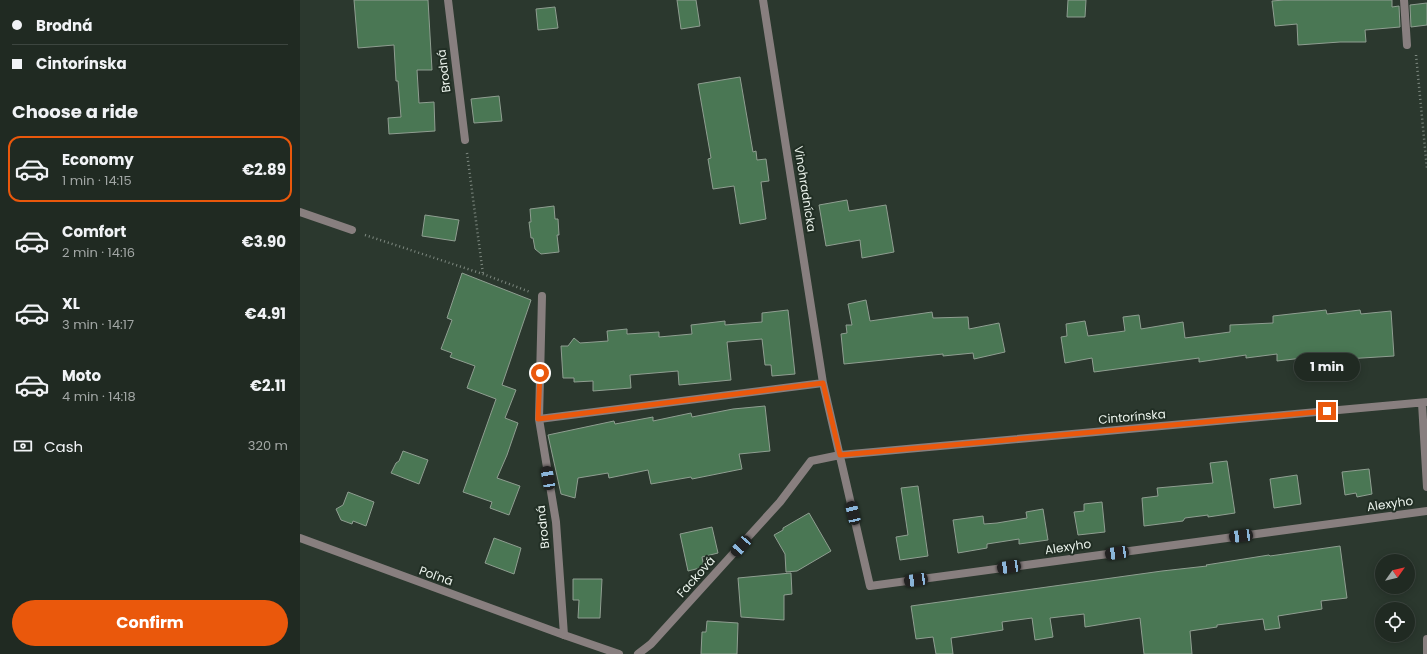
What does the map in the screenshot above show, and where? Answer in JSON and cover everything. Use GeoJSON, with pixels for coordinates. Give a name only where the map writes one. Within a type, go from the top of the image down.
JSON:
{"type":"FeatureCollection","features":[{"type":"Feature","properties":{"kind":"street","name":"Brodná"},"geometry":{"type":"LineString","coordinates":[[448,0],[465,140]]}},
{"type":"Feature","properties":{"kind":"street","name":"Vinohradnícka"},"geometry":{"type":"LineString","coordinates":[[763,0],[823,383],[840,455]]}},
{"type":"Feature","properties":{"kind":"street"},"geometry":{"type":"LineString","coordinates":[[1404,0],[1407,45]]}},
{"type":"Feature","properties":{"kind":"street"},"geometry":{"type":"LineString","coordinates":[[300,212],[352,230]]}},
{"type":"Feature","properties":{"kind":"street","name":"Brodná"},"geometry":{"type":"LineString","coordinates":[[542,296],[538,419],[556,522],[564,635]]}},
{"type":"Feature","properties":{"kind":"street"},"geometry":{"type":"LineString","coordinates":[[538,419],[823,383]]}},
{"type":"Feature","properties":{"kind":"street"},"geometry":{"type":"LineString","coordinates":[[1424,402],[1427,487]]}},
{"type":"Feature","properties":{"kind":"street","name":"Cintorínska"},"geometry":{"type":"LineString","coordinates":[[840,455],[1424,402]]}},
{"type":"Feature","properties":{"kind":"street","name":"Alexyho"},"geometry":{"type":"LineString","coordinates":[[840,455],[870,586],[1427,511]]}},
{"type":"Feature","properties":{"kind":"street","name":"Facková"},"geometry":{"type":"LineString","coordinates":[[638,654],[651,644],[780,502],[811,461],[840,455]]}},
{"type":"Feature","properties":{"kind":"street","name":"Poľná"},"geometry":{"type":"LineString","coordinates":[[300,538],[619,654]]}},
{"type":"Feature","properties":{"kind":"street"},"geometry":{"type":"LineString","coordinates":[[1427,639],[1427,654]]}},
{"type":"Feature","properties":{"kind":"path"},"geometry":{"type":"LineString","coordinates":[[1416,54],[1427,170]]}},
{"type":"Feature","properties":{"kind":"path"},"geometry":{"type":"LineString","coordinates":[[465,140],[483,274]]}},
{"type":"Feature","properties":{"kind":"path"},"geometry":{"type":"LineString","coordinates":[[352,230],[483,274],[542,296]]}},
{"type":"Feature","properties":{"kind":"building"},"geometry":{"type":"Polygon","coordinates":[[[354,0],[428,0],[432,70],[417,70],[419,103],[434,102],[435,131],[389,134],[388,118],[401,117],[398,81],[396,81],[394,45],[358,48],[354,0]]]}},
{"type":"Feature","properties":{"kind":"building"},"geometry":{"type":"Polygon","coordinates":[[[677,0],[696,0],[700,26],[681,29],[677,0]]]}},
{"type":"Feature","properties":{"kind":"building"},"geometry":{"type":"Polygon","coordinates":[[[1068,0],[1086,0],[1085,17],[1067,17],[1068,0]]]}},
{"type":"Feature","properties":{"kind":"building"},"geometry":{"type":"Polygon","coordinates":[[[1392,0],[1392,7],[1399,6],[1400,27],[1365,30],[1366,42],[1298,45],[1297,24],[1275,26],[1272,1],[1392,0]]]}},
{"type":"Feature","properties":{"kind":"building"},"geometry":{"type":"Polygon","coordinates":[[[1427,3],[1427,25],[1411,27],[1410,5],[1427,3]]]}},
{"type":"Feature","properties":{"kind":"building"},"geometry":{"type":"Polygon","coordinates":[[[555,7],[558,28],[538,30],[536,9],[555,7]]]}},
{"type":"Feature","properties":{"kind":"building"},"geometry":{"type":"Polygon","coordinates":[[[740,77],[753,152],[756,151],[757,160],[766,159],[769,181],[761,182],[766,219],[740,224],[734,186],[713,189],[708,159],[711,158],[698,84],[740,77]]]}},
{"type":"Feature","properties":{"kind":"building"},"geometry":{"type":"Polygon","coordinates":[[[499,96],[502,121],[474,123],[471,99],[499,96]]]}},
{"type":"Feature","properties":{"kind":"building"},"geometry":{"type":"Polygon","coordinates":[[[847,200],[849,211],[886,205],[894,252],[862,258],[860,240],[826,246],[819,205],[847,200]]]}},
{"type":"Feature","properties":{"kind":"building"},"geometry":{"type":"Polygon","coordinates":[[[554,206],[555,219],[558,219],[559,235],[557,235],[559,252],[541,254],[535,249],[533,238],[531,238],[529,222],[531,222],[530,209],[554,206]]]}},
{"type":"Feature","properties":{"kind":"building"},"geometry":{"type":"Polygon","coordinates":[[[425,215],[459,220],[455,241],[422,236],[425,215]]]}},
{"type":"Feature","properties":{"kind":"building"},"geometry":{"type":"Polygon","coordinates":[[[462,273],[531,300],[502,385],[516,390],[505,418],[518,423],[497,478],[520,486],[509,515],[490,508],[492,502],[463,492],[496,399],[467,388],[475,366],[450,357],[452,353],[441,349],[452,320],[447,318],[462,273]]]}},
{"type":"Feature","properties":{"kind":"building"},"geometry":{"type":"Polygon","coordinates":[[[866,300],[870,321],[932,312],[933,318],[968,317],[969,329],[999,323],[1005,352],[974,359],[973,353],[943,356],[943,354],[844,364],[841,334],[847,333],[846,325],[852,325],[848,304],[866,300]]]}},
{"type":"Feature","properties":{"kind":"building"},"geometry":{"type":"Polygon","coordinates":[[[788,310],[795,374],[772,376],[771,365],[765,365],[762,339],[727,342],[731,380],[679,385],[678,371],[630,375],[631,388],[593,391],[593,381],[574,382],[574,378],[563,378],[561,346],[568,346],[574,338],[580,343],[608,341],[607,331],[627,329],[627,334],[659,332],[659,337],[692,334],[691,325],[725,321],[725,325],[762,322],[762,313],[788,310]]]}},
{"type":"Feature","properties":{"kind":"building"},"geometry":{"type":"Polygon","coordinates":[[[1326,310],[1327,314],[1360,310],[1361,314],[1391,311],[1394,356],[1330,360],[1331,363],[1312,365],[1311,357],[1277,361],[1277,354],[1246,358],[1246,355],[1199,362],[1199,358],[1094,372],[1092,358],[1065,363],[1061,337],[1067,336],[1066,324],[1085,321],[1088,336],[1125,331],[1123,317],[1139,315],[1141,329],[1183,322],[1185,338],[1230,332],[1230,325],[1273,323],[1273,316],[1326,310]]]}},
{"type":"Feature","properties":{"kind":"building"},"geometry":{"type":"Polygon","coordinates":[[[765,406],[770,451],[739,454],[742,469],[692,479],[691,477],[651,484],[648,470],[609,478],[608,473],[578,478],[575,498],[561,494],[548,435],[614,421],[615,424],[653,417],[653,421],[691,413],[692,417],[733,409],[765,406]]]}},
{"type":"Feature","properties":{"kind":"building"},"geometry":{"type":"Polygon","coordinates":[[[403,451],[428,460],[419,484],[391,473],[396,463],[399,461],[403,451]]]}},
{"type":"Feature","properties":{"kind":"building"},"geometry":{"type":"Polygon","coordinates":[[[1227,461],[1235,513],[1208,517],[1208,515],[1185,518],[1183,521],[1144,526],[1142,498],[1158,496],[1157,488],[1213,483],[1210,463],[1227,461]]]}},
{"type":"Feature","properties":{"kind":"building"},"geometry":{"type":"Polygon","coordinates":[[[1369,469],[1372,494],[1357,497],[1356,493],[1345,495],[1342,472],[1369,469]]]}},
{"type":"Feature","properties":{"kind":"building"},"geometry":{"type":"Polygon","coordinates":[[[1297,475],[1301,504],[1274,508],[1270,479],[1297,475]]]}},
{"type":"Feature","properties":{"kind":"building"},"geometry":{"type":"Polygon","coordinates":[[[918,486],[928,556],[900,560],[896,537],[908,535],[901,488],[918,486]]]}},
{"type":"Feature","properties":{"kind":"building"},"geometry":{"type":"Polygon","coordinates":[[[348,492],[374,502],[366,526],[353,521],[352,524],[341,520],[336,509],[343,505],[348,492]]]}},
{"type":"Feature","properties":{"kind":"building"},"geometry":{"type":"Polygon","coordinates":[[[1102,502],[1105,532],[1078,535],[1074,512],[1084,511],[1084,504],[1102,502]]]}},
{"type":"Feature","properties":{"kind":"building"},"geometry":{"type":"Polygon","coordinates":[[[1043,509],[1048,540],[1019,544],[1019,539],[987,544],[987,548],[958,553],[953,520],[983,516],[984,524],[997,523],[1027,518],[1026,512],[1043,509]]]}},
{"type":"Feature","properties":{"kind":"building"},"geometry":{"type":"Polygon","coordinates":[[[809,513],[831,551],[797,571],[786,572],[785,554],[774,535],[809,513]]]}},
{"type":"Feature","properties":{"kind":"building"},"geometry":{"type":"Polygon","coordinates":[[[712,527],[718,553],[702,557],[704,567],[688,571],[680,534],[712,527]]]}},
{"type":"Feature","properties":{"kind":"building"},"geometry":{"type":"Polygon","coordinates":[[[494,538],[521,548],[514,574],[485,563],[494,538]]]}},
{"type":"Feature","properties":{"kind":"building"},"geometry":{"type":"Polygon","coordinates":[[[1340,546],[1347,598],[1321,601],[1322,609],[1278,616],[1280,628],[1265,630],[1263,619],[1217,625],[1217,627],[1190,631],[1192,654],[1144,654],[1140,618],[1085,627],[1084,614],[1050,618],[1053,637],[1035,640],[1032,618],[1002,622],[1003,630],[951,638],[953,654],[936,654],[933,637],[916,639],[911,606],[1207,566],[1206,565],[1269,555],[1340,546]]]}},
{"type":"Feature","properties":{"kind":"building"},"geometry":{"type":"Polygon","coordinates":[[[791,573],[792,594],[784,595],[784,620],[741,617],[738,578],[791,573]]]}},
{"type":"Feature","properties":{"kind":"building"},"geometry":{"type":"Polygon","coordinates":[[[573,579],[602,579],[600,618],[578,618],[579,600],[573,600],[573,579]]]}},
{"type":"Feature","properties":{"kind":"building"},"geometry":{"type":"Polygon","coordinates":[[[707,621],[738,623],[737,654],[701,654],[702,632],[706,632],[707,621]]]}},
{"type":"Feature","properties":{"kind":"route"},"geometry":{"type":"LineString","coordinates":[[540,373],[538,419],[823,383],[840,455],[1327,411]]}}]}
